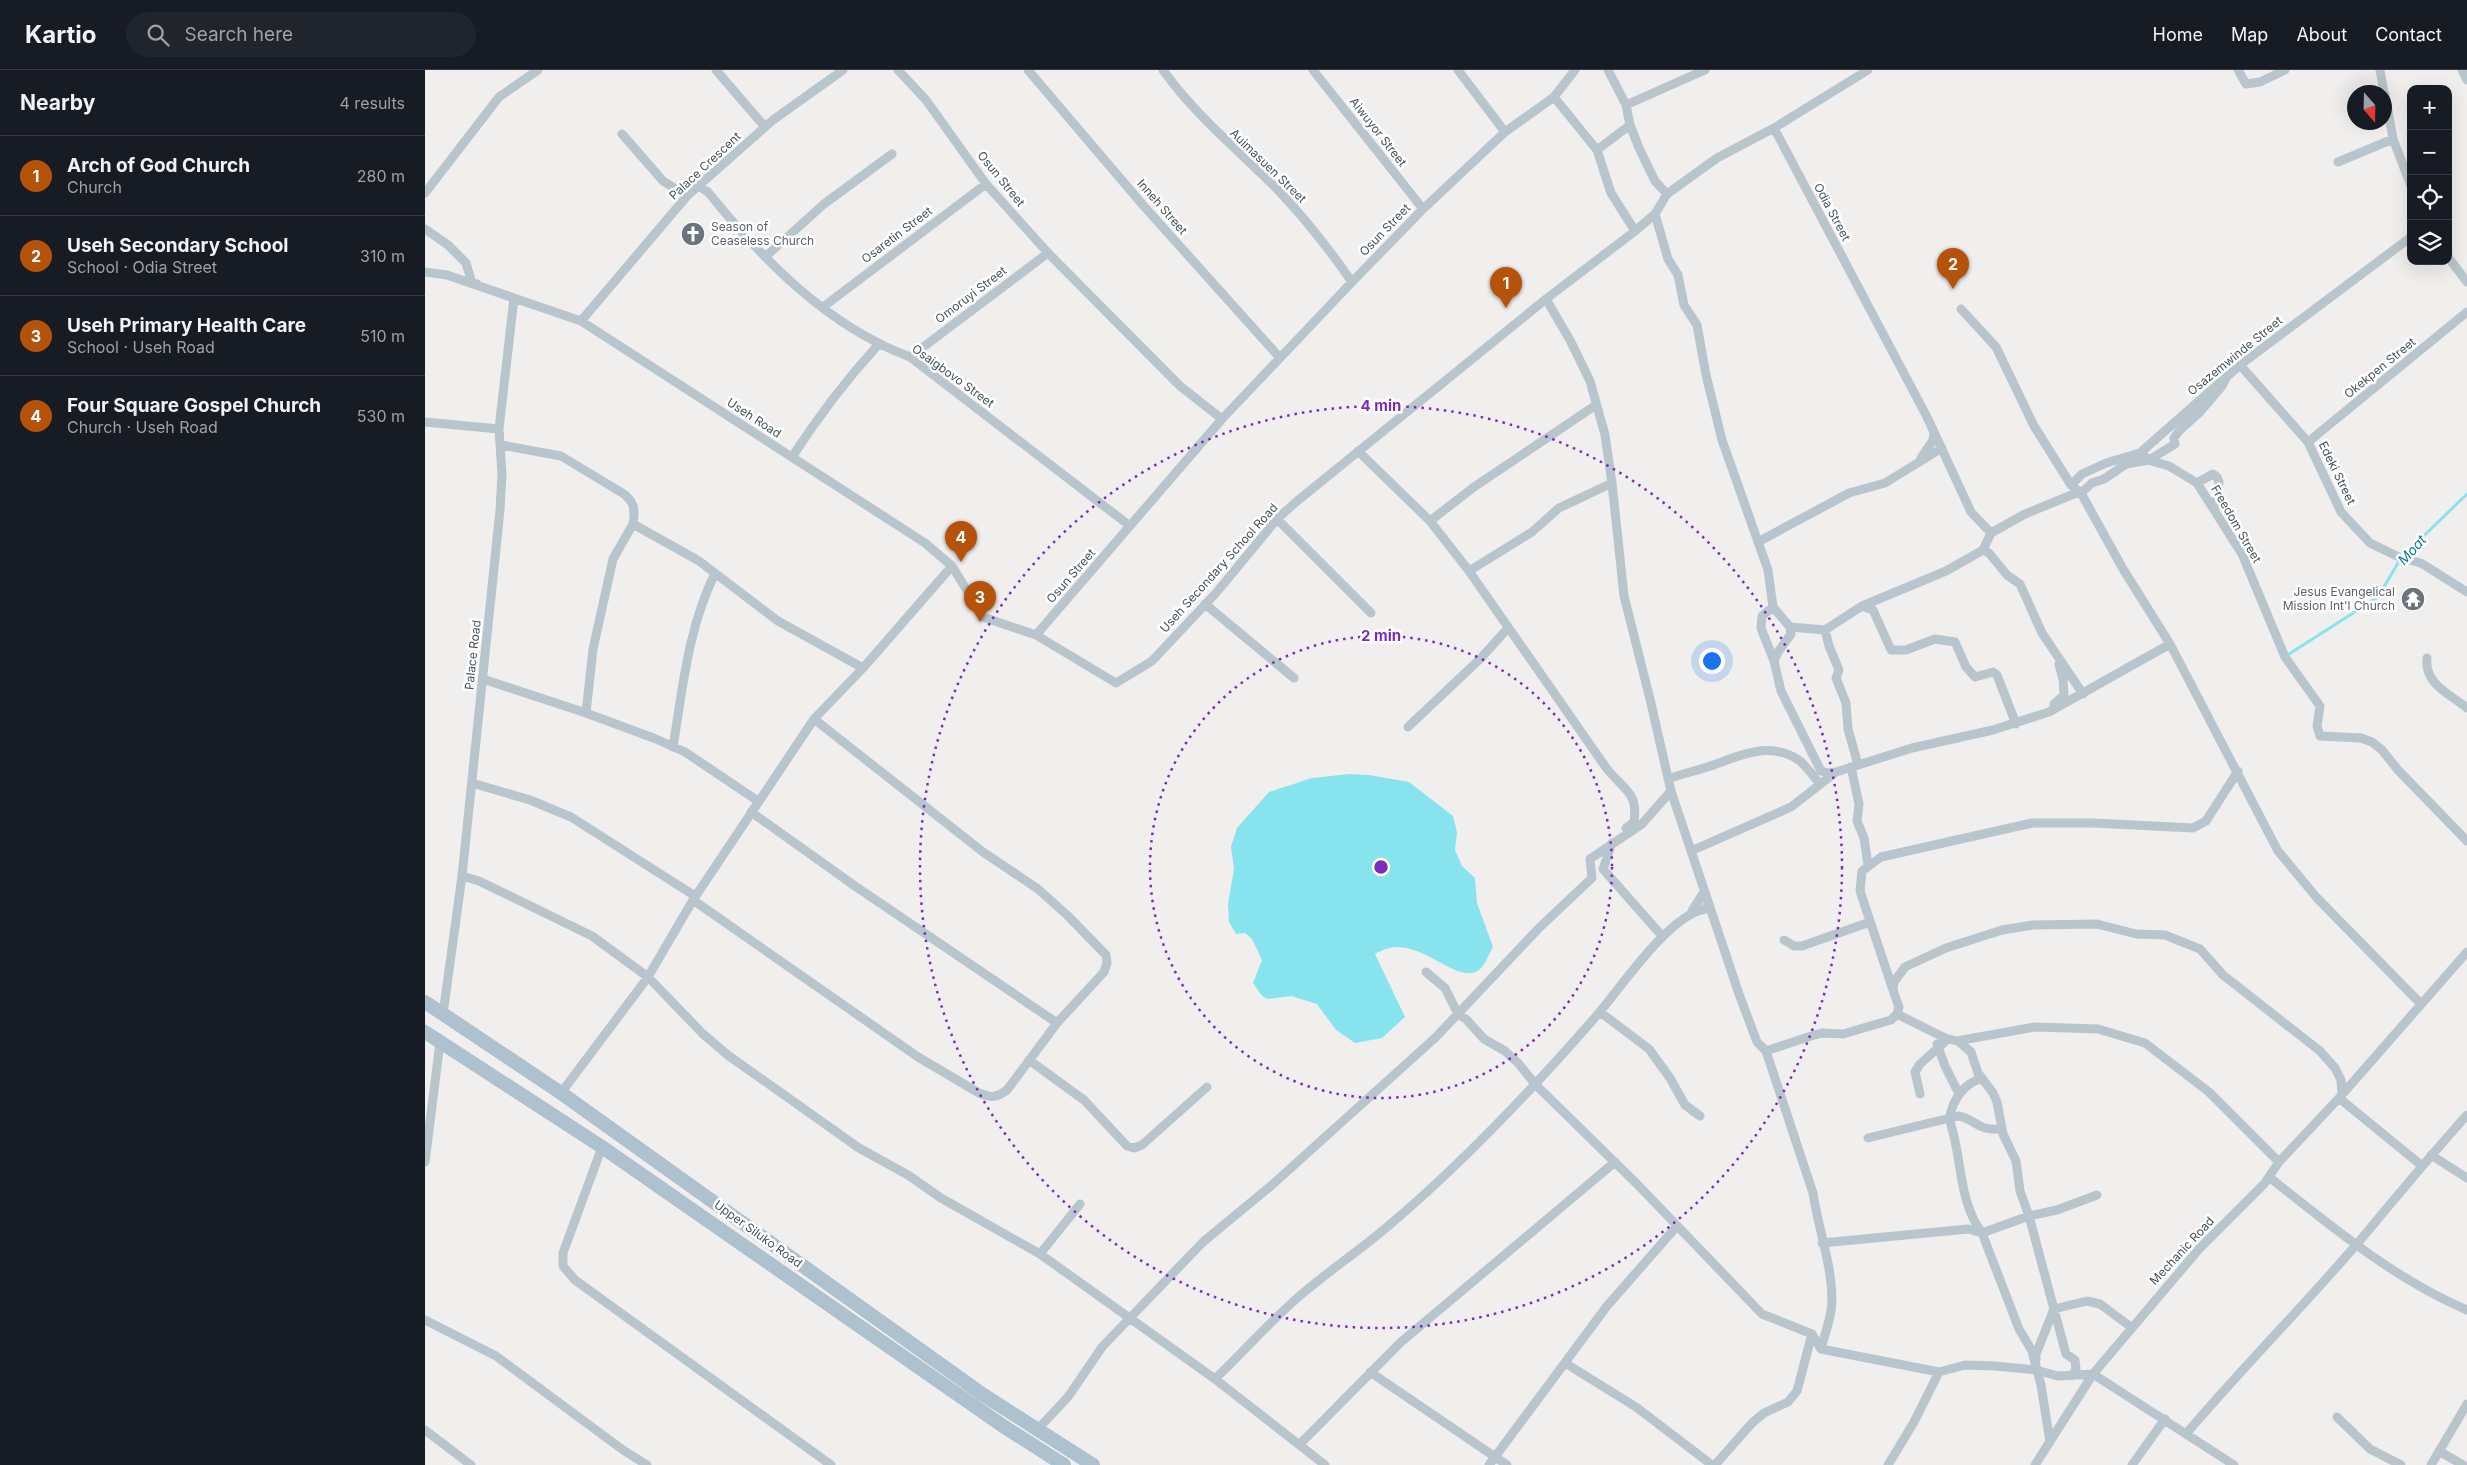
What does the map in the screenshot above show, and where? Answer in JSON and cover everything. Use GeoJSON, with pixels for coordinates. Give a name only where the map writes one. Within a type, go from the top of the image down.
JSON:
{"type":"FeatureCollection","features":[{"type":"Feature","properties":{"kind":"main road","name":"Upper Siluko Road"},"geometry":{"type":"LineString","coordinates":[[425,1002],[561,1093],[931,1358],[1037,1430],[1093,1465]]}},
{"type":"Feature","properties":{"kind":"main road","name":"Upper Siluko Road"},"geometry":{"type":"LineString","coordinates":[[425,1032],[602,1147],[1003,1426],[1064,1465]]}},
{"type":"Feature","properties":{"kind":"street"},"geometry":{"type":"LineString","coordinates":[[425,194],[499,97],[538,70]]}},
{"type":"Feature","properties":{"kind":"street"},"geometry":{"type":"LineString","coordinates":[[716,70],[765,127]]}},
{"type":"Feature","properties":{"kind":"street","name":"Palace Crescent"},"geometry":{"type":"LineString","coordinates":[[581,322],[687,196],[765,127],[843,70]]}},
{"type":"Feature","properties":{"kind":"street","name":"Osun Street"},"geometry":{"type":"LineString","coordinates":[[898,70],[926,100],[986,184],[1048,253],[1180,386],[1222,419]]}},
{"type":"Feature","properties":{"kind":"street","name":"Inneh Street"},"geometry":{"type":"LineString","coordinates":[[1028,70],[1142,204],[1280,358]]}},
{"type":"Feature","properties":{"kind":"street","name":"Auimasuen Street"},"geometry":{"type":"LineString","coordinates":[[1163,70],[1217,134],[1276,188],[1323,240],[1352,282]]}},
{"type":"Feature","properties":{"kind":"street","name":"Aiwuyor Street"},"geometry":{"type":"LineString","coordinates":[[1313,70],[1423,209]]}},
{"type":"Feature","properties":{"kind":"street"},"geometry":{"type":"LineString","coordinates":[[1458,70],[1505,132]]}},
{"type":"Feature","properties":{"kind":"street","name":"Osun Street"},"geometry":{"type":"LineString","coordinates":[[1036,635],[1222,419],[1352,282],[1423,209],[1505,132],[1554,97],[1575,70]]}},
{"type":"Feature","properties":{"kind":"street"},"geometry":{"type":"LineString","coordinates":[[1608,70],[1625,105],[1630,125],[1655,181],[1667,194]]}},
{"type":"Feature","properties":{"kind":"street"},"geometry":{"type":"LineString","coordinates":[[1625,105],[1705,70]]}},
{"type":"Feature","properties":{"kind":"street","name":"Useh Secondary School Road"},"geometry":{"type":"LineString","coordinates":[[1036,635],[1116,684],[1152,661],[1205,604],[1277,519],[1546,298],[1635,231],[1655,214],[1667,194],[1717,158],[1774,128],[1867,70]]}},
{"type":"Feature","properties":{"kind":"street"},"geometry":{"type":"LineString","coordinates":[[2238,70],[2246,84],[2260,82],[2285,70]]}},
{"type":"Feature","properties":{"kind":"street"},"geometry":{"type":"LineString","coordinates":[[2380,70],[2383,85]]}},
{"type":"Feature","properties":{"kind":"street"},"geometry":{"type":"LineString","coordinates":[[2463,70],[2467,80]]}},
{"type":"Feature","properties":{"kind":"street"},"geometry":{"type":"LineString","coordinates":[[1554,97],[1597,150],[1611,193],[1635,231]]}},
{"type":"Feature","properties":{"kind":"street"},"geometry":{"type":"LineString","coordinates":[[1597,150],[1630,125]]}},
{"type":"Feature","properties":{"kind":"street","name":"Odia Street"},"geometry":{"type":"LineString","coordinates":[[1774,128],[1870,307],[1942,448],[1971,512],[1991,533]]}},
{"type":"Feature","properties":{"kind":"street"},"geometry":{"type":"LineString","coordinates":[[2391,130],[2407,176]]}},
{"type":"Feature","properties":{"kind":"street"},"geometry":{"type":"LineString","coordinates":[[621,134],[663,181],[687,196]]}},
{"type":"Feature","properties":{"kind":"street"},"geometry":{"type":"LineString","coordinates":[[2338,162],[2393,139]]}},
{"type":"Feature","properties":{"kind":"street"},"geometry":{"type":"LineString","coordinates":[[765,257],[824,204],[892,154]]}},
{"type":"Feature","properties":{"kind":"street","name":"Osaretin Street"},"geometry":{"type":"LineString","coordinates":[[823,307],[986,184]]}},
{"type":"Feature","properties":{"kind":"street","name":"Osaigbovo Street"},"geometry":{"type":"LineString","coordinates":[[699,186],[708,192],[765,257],[799,290],[823,307],[829,314],[879,345],[910,357],[1130,526]]}},
{"type":"Feature","properties":{"kind":"street"},"geometry":{"type":"LineString","coordinates":[[1655,214],[1668,260],[1677,275],[1684,305],[1697,325],[1706,375],[1722,440],[1768,570],[1773,607],[1790,627],[1791,634],[1774,661]]}},
{"type":"Feature","properties":{"kind":"street"},"geometry":{"type":"LineString","coordinates":[[425,229],[447,245],[465,263],[472,283],[514,298]]}},
{"type":"Feature","properties":{"kind":"street","name":"Osazemwinde Street"},"geometry":{"type":"LineString","coordinates":[[2071,485],[2082,474],[2106,463],[2139,453],[2240,365],[2407,240]]}},
{"type":"Feature","properties":{"kind":"street","name":"Omoruyi Street"},"geometry":{"type":"LineString","coordinates":[[910,357],[1048,253]]}},
{"type":"Feature","properties":{"kind":"street"},"geometry":{"type":"LineString","coordinates":[[2452,262],[2467,282]]}},
{"type":"Feature","properties":{"kind":"street","name":"Useh Road"},"geometry":{"type":"LineString","coordinates":[[425,272],[447,275],[581,322],[925,543],[952,566],[983,617],[1036,635]]}},
{"type":"Feature","properties":{"kind":"street","name":"Palace Road"},"geometry":{"type":"LineString","coordinates":[[443,1014],[462,876],[500,510],[502,474],[499,429],[514,298]]}},
{"type":"Feature","properties":{"kind":"street"},"geometry":{"type":"LineString","coordinates":[[1546,298],[1590,380],[1605,435],[1624,596],[1651,699],[1671,791],[1750,1024],[1757,1042],[1766,1051],[1813,1193],[1830,1274],[1831,1310],[1821,1349]]}},
{"type":"Feature","properties":{"kind":"street"},"geometry":{"type":"LineString","coordinates":[[1961,308],[1996,347],[2034,426],[2071,485],[2081,493],[2123,569],[2170,644],[2238,771],[2278,851],[2317,898],[2421,1004]]}},
{"type":"Feature","properties":{"kind":"street","name":"Okekpen Street"},"geometry":{"type":"LineString","coordinates":[[2308,442],[2467,312]]}},
{"type":"Feature","properties":{"kind":"street"},"geometry":{"type":"LineString","coordinates":[[792,457],[829,402],[879,345]]}},
{"type":"Feature","properties":{"kind":"street","name":"Edeki Street"},"geometry":{"type":"LineString","coordinates":[[2240,365],[2308,442],[2341,512],[2370,543],[2401,558],[2421,563],[2467,592]]}},
{"type":"Feature","properties":{"kind":"street"},"geometry":{"type":"LineString","coordinates":[[1790,627],[1825,630],[1862,606],[1946,572],[1983,550],[1991,533],[2025,514],[2074,494],[2081,493],[2092,483],[2104,479],[2126,464],[2149,460],[2175,444],[2175,438],[2179,431],[2199,414],[2222,386],[2227,376]]}},
{"type":"Feature","properties":{"kind":"street"},"geometry":{"type":"LineString","coordinates":[[1430,521],[1474,487],[1596,405]]}},
{"type":"Feature","properties":{"kind":"street"},"geometry":{"type":"LineString","coordinates":[[425,422],[499,429]]}},
{"type":"Feature","properties":{"kind":"street"},"geometry":{"type":"LineString","coordinates":[[1916,464],[1933,440],[1934,432]]}},
{"type":"Feature","properties":{"kind":"street"},"geometry":{"type":"LineString","coordinates":[[501,444],[561,456],[625,494],[633,501],[635,508],[633,524],[613,559],[593,649],[586,712]]}},
{"type":"Feature","properties":{"kind":"street"},"geometry":{"type":"LineString","coordinates":[[1757,542],[1849,493],[1885,483],[1942,448]]}},
{"type":"Feature","properties":{"kind":"street"},"geometry":{"type":"LineString","coordinates":[[1359,451],[1430,521],[1469,570],[1607,769],[1633,797],[1637,804],[1634,822],[1612,844],[1603,869],[1662,936]]}},
{"type":"Feature","properties":{"kind":"street","name":"Freedom Street"},"geometry":{"type":"LineString","coordinates":[[2139,453],[2149,460],[2169,466],[2197,483],[2215,510],[2242,554],[2285,657],[2320,706],[2317,726],[2320,736],[2361,738],[2372,742],[2382,750],[2397,770],[2467,841]]}},
{"type":"Feature","properties":{"kind":"street"},"geometry":{"type":"LineString","coordinates":[[2197,483],[2213,474],[2217,477],[2219,482],[2215,510]]}},
{"type":"Feature","properties":{"kind":"street"},"geometry":{"type":"LineString","coordinates":[[1469,570],[1532,532],[1559,508],[1612,483]]}},
{"type":"Feature","properties":{"kind":"street"},"geometry":{"type":"LineString","coordinates":[[1277,519],[1371,613]]}},
{"type":"Feature","properties":{"kind":"street"},"geometry":{"type":"LineString","coordinates":[[633,524],[699,561],[779,621],[863,668]]}},
{"type":"Feature","properties":{"kind":"street"},"geometry":{"type":"LineString","coordinates":[[1983,550],[1989,553],[2007,575],[2020,584],[2036,622],[2083,694]]}},
{"type":"Feature","properties":{"kind":"street"},"geometry":{"type":"LineString","coordinates":[[561,1093],[649,977],[694,898],[814,719],[863,668],[952,566]]}},
{"type":"Feature","properties":{"kind":"street"},"geometry":{"type":"LineString","coordinates":[[673,747],[692,633],[701,602],[715,573]]}},
{"type":"Feature","properties":{"kind":"street"},"geometry":{"type":"LineString","coordinates":[[1205,604],[1294,678]]}},
{"type":"Feature","properties":{"kind":"street"},"geometry":{"type":"LineString","coordinates":[[1862,606],[1873,610],[1891,650],[1906,650],[1935,639],[1955,642],[1965,667],[1975,677],[1993,672],[1997,676],[2016,724]]}},
{"type":"Feature","properties":{"kind":"street"},"geometry":{"type":"LineString","coordinates":[[1773,607],[1762,616],[1761,628],[1774,661],[1781,691],[1816,763],[1821,771],[1828,773],[1912,748],[2016,724],[2054,709],[2083,694],[2170,644]]}},
{"type":"Feature","properties":{"kind":"street"},"geometry":{"type":"LineString","coordinates":[[1408,727],[1481,658],[1508,628]]}},
{"type":"Feature","properties":{"kind":"street"},"geometry":{"type":"LineString","coordinates":[[1825,630],[1829,646],[1839,670],[1836,678],[1846,703],[1847,730],[1855,766],[1859,804],[1857,821],[1864,838],[1868,865]]}},
{"type":"Feature","properties":{"kind":"street"},"geometry":{"type":"LineString","coordinates":[[2054,709],[2054,704],[2064,695],[2065,688],[2058,656]]}},
{"type":"Feature","properties":{"kind":"street"},"geometry":{"type":"LineString","coordinates":[[2427,658],[2426,666],[2429,677],[2467,708]]}},
{"type":"Feature","properties":{"kind":"street"},"geometry":{"type":"LineString","coordinates":[[483,678],[586,712],[673,747],[758,801]]}},
{"type":"Feature","properties":{"kind":"street"},"geometry":{"type":"LineString","coordinates":[[472,784],[530,800],[571,817],[694,898],[918,1057],[979,1093],[997,1097],[1007,1090],[1057,1023],[1104,972],[1107,963],[1105,955],[1068,916],[1038,889],[983,852],[814,719]]}},
{"type":"Feature","properties":{"kind":"street"},"geometry":{"type":"LineString","coordinates":[[1668,779],[1711,766],[1740,754],[1761,750],[1784,754],[1800,762],[1821,784]]}},
{"type":"Feature","properties":{"kind":"street"},"geometry":{"type":"LineString","coordinates":[[1766,1051],[1822,1033],[1843,1034],[1854,1032],[1891,1020],[1897,1014],[1899,1007],[1860,891],[1863,871],[1868,865],[1881,857],[2032,824],[2093,823],[2193,828],[2206,821],[2238,771]]}},
{"type":"Feature","properties":{"kind":"street"},"geometry":{"type":"LineString","coordinates":[[1691,851],[1749,825],[1773,817],[1791,807],[1836,772]]}},
{"type":"Feature","properties":{"kind":"street"},"geometry":{"type":"LineString","coordinates":[[1037,1430],[1068,1397],[1101,1347],[1128,1317],[1203,1242],[1272,1185],[1436,1037],[1539,928],[1591,878],[1590,859],[1642,824],[1671,791]]}},
{"type":"Feature","properties":{"kind":"street"},"geometry":{"type":"LineString","coordinates":[[751,812],[855,886],[1057,1023]]}},
{"type":"Feature","properties":{"kind":"street"},"geometry":{"type":"LineString","coordinates":[[462,876],[479,881],[592,936],[649,977],[703,1034],[723,1050],[859,1148],[907,1175],[941,1198],[1040,1254],[1215,1379],[1325,1465]]}},
{"type":"Feature","properties":{"kind":"street"},"geometry":{"type":"LineString","coordinates":[[1215,1379],[1296,1299],[1388,1227],[1536,1085],[1600,1012],[1662,936],[1692,911],[1704,892]]}},
{"type":"Feature","properties":{"kind":"street"},"geometry":{"type":"LineString","coordinates":[[1692,911],[1705,909],[1708,904]]}},
{"type":"Feature","properties":{"kind":"street"},"geometry":{"type":"LineString","coordinates":[[1784,940],[1795,946],[1802,946],[1870,922]]}},
{"type":"Feature","properties":{"kind":"street"},"geometry":{"type":"LineString","coordinates":[[1893,990],[1894,982],[1905,967],[1946,948],[2002,930],[2033,925],[2097,924],[2136,934],[2165,935],[2200,949],[2223,974],[2277,1020],[2320,1051],[2335,1068],[2341,1080],[2341,1096],[2421,1165]]}},
{"type":"Feature","properties":{"kind":"street","name":"Mechanic Road"},"geometry":{"type":"LineString","coordinates":[[2035,1465],[2093,1374],[2131,1327],[2199,1249],[2269,1177],[2279,1162],[2341,1096],[2467,952]]}},
{"type":"Feature","properties":{"kind":"street"},"geometry":{"type":"LineString","coordinates":[[1426,972],[1445,988],[1458,1014],[1466,1019],[1484,1039],[1505,1051],[1536,1085],[1615,1162],[1762,1314],[1813,1334],[1821,1349]]}},
{"type":"Feature","properties":{"kind":"street"},"geometry":{"type":"LineString","coordinates":[[1600,1012],[1649,1049],[1670,1078],[1685,1105],[1700,1116]]}},
{"type":"Feature","properties":{"kind":"street"},"geometry":{"type":"LineString","coordinates":[[1897,1014],[1948,1039],[1958,1041],[2035,1027],[2098,1029],[2145,1043],[2209,1092],[2279,1162]]}},
{"type":"Feature","properties":{"kind":"street"},"geometry":{"type":"LineString","coordinates":[[1936,1033],[1938,1048],[1959,1094]]}},
{"type":"Feature","properties":{"kind":"street"},"geometry":{"type":"LineString","coordinates":[[1920,1094],[1915,1072],[1920,1064],[1948,1039]]}},
{"type":"Feature","properties":{"kind":"street"},"geometry":{"type":"LineString","coordinates":[[1958,1041],[1971,1052],[1974,1065],[1993,1093],[2002,1129],[2016,1161],[2020,1191],[2029,1216],[2066,1354],[2075,1360],[2076,1369],[2072,1376]]}},
{"type":"Feature","properties":{"kind":"street"},"geometry":{"type":"LineString","coordinates":[[425,1162],[440,1042]]}},
{"type":"Feature","properties":{"kind":"street"},"geometry":{"type":"LineString","coordinates":[[1029,1060],[1084,1100],[1119,1139],[1127,1146],[1134,1148],[1142,1145],[1207,1087]]}},
{"type":"Feature","properties":{"kind":"street"},"geometry":{"type":"LineString","coordinates":[[1982,1078],[1973,1081],[1959,1094],[1951,1107],[1949,1117],[1967,1204],[1974,1222],[1983,1233],[2019,1329],[2032,1351],[2049,1442]]}},
{"type":"Feature","properties":{"kind":"street"},"geometry":{"type":"LineString","coordinates":[[2186,1434],[2241,1370],[2356,1245],[2421,1165],[2467,1115]]}},
{"type":"Feature","properties":{"kind":"street"},"geometry":{"type":"LineString","coordinates":[[1867,1138],[1949,1117],[1965,1117],[1981,1129],[2002,1129]]}},
{"type":"Feature","properties":{"kind":"street"},"geometry":{"type":"LineString","coordinates":[[602,1147],[563,1253],[563,1266],[575,1280],[831,1465]]}},
{"type":"Feature","properties":{"kind":"street"},"geometry":{"type":"LineString","coordinates":[[2431,1154],[2467,1178]]}},
{"type":"Feature","properties":{"kind":"street"},"geometry":{"type":"LineString","coordinates":[[1300,1444],[1401,1342],[1615,1162]]}},
{"type":"Feature","properties":{"kind":"street"},"geometry":{"type":"LineString","coordinates":[[2269,1177],[2356,1245],[2428,1291],[2467,1310]]}},
{"type":"Feature","properties":{"kind":"street"},"geometry":{"type":"LineString","coordinates":[[1822,1243],[1968,1229],[1983,1233],[2029,1216],[2057,1210],[2097,1194]]}},
{"type":"Feature","properties":{"kind":"street"},"geometry":{"type":"LineString","coordinates":[[1040,1254],[1080,1204]]}},
{"type":"Feature","properties":{"kind":"street"},"geometry":{"type":"LineString","coordinates":[[1492,1461],[1607,1306],[1677,1226]]}},
{"type":"Feature","properties":{"kind":"street"},"geometry":{"type":"LineString","coordinates":[[2054,1309],[2087,1301],[2099,1304],[2131,1327]]}},
{"type":"Feature","properties":{"kind":"street"},"geometry":{"type":"LineString","coordinates":[[2036,1370],[2036,1354],[2054,1309]]}},
{"type":"Feature","properties":{"kind":"street"},"geometry":{"type":"LineString","coordinates":[[425,1320],[496,1356],[623,1450],[647,1465]]}},
{"type":"Feature","properties":{"kind":"street"},"geometry":{"type":"LineString","coordinates":[[1565,1363],[1636,1407],[1713,1465],[1752,1423],[1764,1413],[1788,1402],[1797,1391],[1813,1334]]}},
{"type":"Feature","properties":{"kind":"street"},"geometry":{"type":"LineString","coordinates":[[1821,1349],[1939,1372],[1965,1365],[2036,1370],[2059,1376],[2093,1374],[2234,1465]]}},
{"type":"Feature","properties":{"kind":"street"},"geometry":{"type":"LineString","coordinates":[[1370,1372],[1492,1461],[1507,1465]]}},
{"type":"Feature","properties":{"kind":"street"},"geometry":{"type":"LineString","coordinates":[[1888,1465],[1914,1422],[1939,1372]]}},
{"type":"Feature","properties":{"kind":"street"},"geometry":{"type":"LineString","coordinates":[[2431,1465],[2467,1404]]}},
{"type":"Feature","properties":{"kind":"street"},"geometry":{"type":"LineString","coordinates":[[2337,1417],[2369,1449],[2401,1465]]}},
{"type":"Feature","properties":{"kind":"street"},"geometry":{"type":"LineString","coordinates":[[2132,1465],[2165,1419]]}},
{"type":"Feature","properties":{"kind":"street"},"geometry":{"type":"LineString","coordinates":[[425,1430],[471,1465]]}},
{"type":"Feature","properties":{"kind":"street"},"geometry":{"type":"LineString","coordinates":[[2439,1451],[2463,1465]]}},
{"type":"Feature","properties":{"kind":"water"},"geometry":{"type":"Polygon","coordinates":[[[1349,774],[1369,775],[1409,782],[1453,816],[1457,832],[1455,850],[1462,866],[1475,878],[1477,903],[1493,947],[1481,968],[1469,973],[1458,971],[1420,952],[1405,948],[1390,948],[1375,954],[1405,1017],[1382,1038],[1355,1043],[1336,1030],[1317,1004],[1291,996],[1268,999],[1262,996],[1253,983],[1262,960],[1252,939],[1245,933],[1236,934],[1229,922],[1228,904],[1234,869],[1231,847],[1237,828],[1269,792],[1312,778],[1349,774]]]}},
{"type":"Feature","properties":{"kind":"waterway","name":"Moat"},"geometry":{"type":"LineString","coordinates":[[2286,656],[2378,597],[2401,558],[2467,494]]}},
{"type":"Feature","properties":{"kind":"place","name":"Season of Ceaseless Church"},"geometry":{"type":"Point","coordinates":[693,234]}},
{"type":"Feature","properties":{"kind":"place","name":"Useh Secondary School"},"geometry":{"type":"Point","coordinates":[1953,289]}},
{"type":"Feature","properties":{"kind":"place","name":"Arch of God Church"},"geometry":{"type":"Point","coordinates":[1506,308]}},
{"type":"Feature","properties":{"kind":"place","name":"Four Square Gospel Church"},"geometry":{"type":"Point","coordinates":[961,562]}},
{"type":"Feature","properties":{"kind":"place","name":"Jesus Evangelical Mission Int'l Church"},"geometry":{"type":"Point","coordinates":[2413,599]}},
{"type":"Feature","properties":{"kind":"place","name":"Useh Primary Health Care"},"geometry":{"type":"Point","coordinates":[980,622]}}]}
